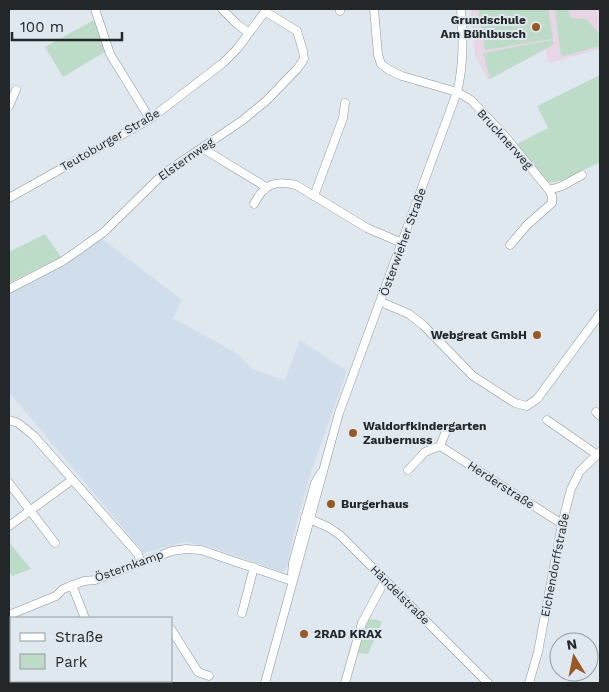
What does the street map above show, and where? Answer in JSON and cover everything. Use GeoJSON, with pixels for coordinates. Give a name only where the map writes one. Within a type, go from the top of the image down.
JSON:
{"type":"FeatureCollection","features":[{"type":"Feature","properties":{"kind":"street"},"geometry":{"type":"LineString","coordinates":[[95,9],[110,54],[150,120]]}},
{"type":"Feature","properties":{"kind":"street"},"geometry":{"type":"LineString","coordinates":[[222,9],[249,34]]}},
{"type":"Feature","properties":{"kind":"street"},"geometry":{"type":"LineString","coordinates":[[374,9],[378,55],[382,64],[388,70],[457,92]]}},
{"type":"Feature","properties":{"kind":"street","name":"Österwieher Straße"},"geometry":{"type":"LineString","coordinates":[[265,683],[292,581],[293,563],[308,519],[315,483],[322,471],[340,413],[457,92],[462,53],[461,9]]}},
{"type":"Feature","properties":{"kind":"street","name":"Teutoburger Straße"},"geometry":{"type":"LineString","coordinates":[[9,198],[150,120],[223,63],[249,34],[266,10]]}},
{"type":"Feature","properties":{"kind":"street","name":"Elsternweg"},"geometry":{"type":"LineString","coordinates":[[9,289],[62,261],[97,236],[163,174],[243,120],[268,100],[298,68],[304,59],[297,31],[266,10]]}},
{"type":"Feature","properties":{"kind":"street"},"geometry":{"type":"LineString","coordinates":[[9,106],[16,90]]}},
{"type":"Feature","properties":{"kind":"street","name":"Brucknerweg"},"geometry":{"type":"LineString","coordinates":[[457,92],[471,100],[504,135],[549,190]]}},
{"type":"Feature","properties":{"kind":"street"},"geometry":{"type":"LineString","coordinates":[[314,196],[343,118],[345,102]]}},
{"type":"Feature","properties":{"kind":"street"},"geometry":{"type":"LineString","coordinates":[[202,148],[266,187]]}},
{"type":"Feature","properties":{"kind":"street"},"geometry":{"type":"LineString","coordinates":[[510,245],[527,225],[552,203],[552,196],[549,190],[562,186],[582,175]]}},
{"type":"Feature","properties":{"kind":"street"},"geometry":{"type":"LineString","coordinates":[[254,204],[259,194],[266,187],[285,182],[296,185],[367,228],[402,243]]}},
{"type":"Feature","properties":{"kind":"street"},"geometry":{"type":"LineString","coordinates":[[381,302],[409,314],[423,325],[473,376],[515,403],[527,406],[537,399],[600,314]]}},
{"type":"Feature","properties":{"kind":"street"},"geometry":{"type":"LineString","coordinates":[[9,420],[18,423],[34,436],[138,554],[141,563]]}},
{"type":"Feature","properties":{"kind":"street","name":"Eichendorffstraße"},"geometry":{"type":"LineString","coordinates":[[529,683],[538,652],[562,524],[571,489],[580,471],[598,453],[547,420]]}},
{"type":"Feature","properties":{"kind":"street"},"geometry":{"type":"LineString","coordinates":[[408,470],[425,452],[440,446],[446,431]]}},
{"type":"Feature","properties":{"kind":"street","name":"Herderstraße"},"geometry":{"type":"LineString","coordinates":[[440,446],[562,524]]}},
{"type":"Feature","properties":{"kind":"street"},"geometry":{"type":"LineString","coordinates":[[9,526],[72,480]]}},
{"type":"Feature","properties":{"kind":"street"},"geometry":{"type":"LineString","coordinates":[[9,483],[55,543]]}},
{"type":"Feature","properties":{"kind":"street","name":"Händelstraße"},"geometry":{"type":"LineString","coordinates":[[308,519],[328,527],[340,535],[488,683]]}},
{"type":"Feature","properties":{"kind":"street","name":"Östernkamp"},"geometry":{"type":"LineString","coordinates":[[9,615],[56,596],[63,589],[84,581],[95,580],[172,551],[186,549],[201,550],[292,581]]}},
{"type":"Feature","properties":{"kind":"street"},"geometry":{"type":"LineString","coordinates":[[242,613],[254,567]]}},
{"type":"Feature","properties":{"kind":"street"},"geometry":{"type":"LineString","coordinates":[[345,683],[362,624],[384,580]]}},
{"type":"Feature","properties":{"kind":"street"},"geometry":{"type":"LineString","coordinates":[[72,586],[84,617]]}},
{"type":"Feature","properties":{"kind":"street"},"geometry":{"type":"LineString","coordinates":[[172,631],[198,672],[209,676]]}},
{"type":"Feature","properties":{"kind":"shaded area","name":"Grundschule Am Bühlbusch"},"geometry":{"type":"Polygon","coordinates":[[[470,9],[600,9],[600,49],[549,63],[545,50],[488,80],[475,55],[470,9]]]}},
{"type":"Feature","properties":{"kind":"shaded area"},"geometry":{"type":"Polygon","coordinates":[[[101,238],[182,300],[173,318],[238,354],[252,369],[285,380],[300,340],[347,371],[311,472],[286,569],[282,572],[207,546],[185,542],[144,553],[9,392],[9,293],[101,238]]]}},
{"type":"Feature","properties":{"kind":"green space"},"geometry":{"type":"Polygon","coordinates":[[[478,9],[548,9],[553,39],[485,50],[478,9]]]}},
{"type":"Feature","properties":{"kind":"green space"},"geometry":{"type":"Polygon","coordinates":[[[555,9],[568,9],[571,18],[586,19],[600,34],[600,46],[561,57],[555,9]]]}},
{"type":"Feature","properties":{"kind":"green space"},"geometry":{"type":"Polygon","coordinates":[[[94,20],[105,52],[63,77],[45,47],[94,20]]]}},
{"type":"Feature","properties":{"kind":"green space"},"geometry":{"type":"Polygon","coordinates":[[[552,40],[554,44],[490,79],[483,53],[552,40]]]}},
{"type":"Feature","properties":{"kind":"green space"},"geometry":{"type":"Polygon","coordinates":[[[600,75],[600,162],[561,181],[547,183],[515,145],[548,128],[537,106],[600,75]]]}},
{"type":"Feature","properties":{"kind":"green space"},"geometry":{"type":"Polygon","coordinates":[[[45,234],[61,257],[9,283],[9,252],[45,234]]]}},
{"type":"Feature","properties":{"kind":"green space"},"geometry":{"type":"Polygon","coordinates":[[[9,542],[31,569],[12,576],[9,571],[9,542]]]}},
{"type":"Feature","properties":{"kind":"green space"},"geometry":{"type":"Polygon","coordinates":[[[368,619],[382,622],[368,654],[358,653],[368,619]]]}},
{"type":"Feature","properties":{"kind":"place","name":"Grundschule Am Bühlbusch"},"geometry":{"type":"Point","coordinates":[536,27]}},
{"type":"Feature","properties":{"kind":"place","name":"Webgreat GmbH"},"geometry":{"type":"Point","coordinates":[537,335]}},
{"type":"Feature","properties":{"kind":"place","name":"Waldorfkindergarten Zaubernuss"},"geometry":{"type":"Point","coordinates":[353,433]}},
{"type":"Feature","properties":{"kind":"place","name":"Burgerhaus"},"geometry":{"type":"Point","coordinates":[331,504]}},
{"type":"Feature","properties":{"kind":"place","name":"2RAD KRAX"},"geometry":{"type":"Point","coordinates":[304,634]}}]}
